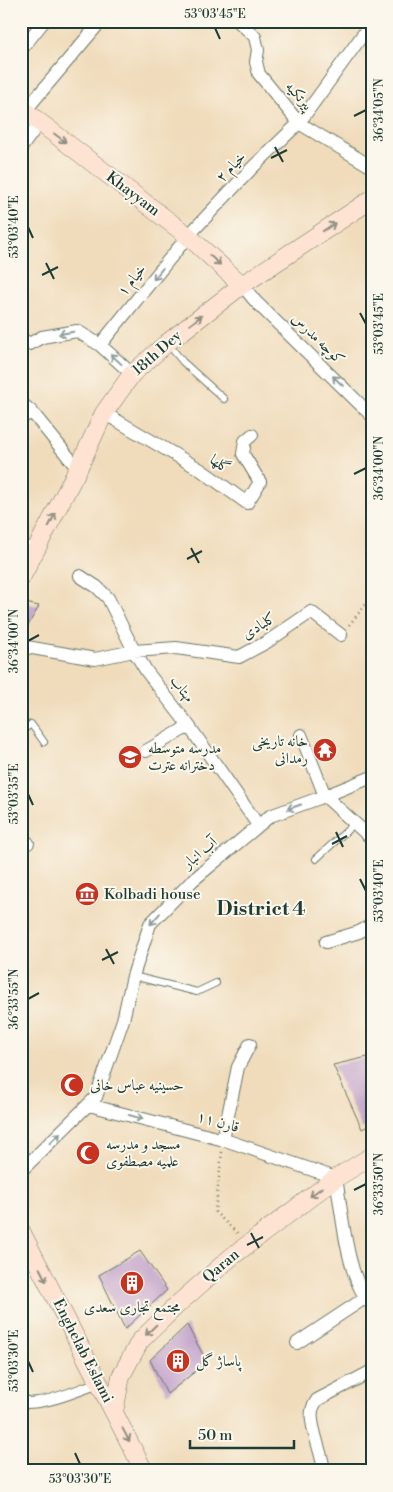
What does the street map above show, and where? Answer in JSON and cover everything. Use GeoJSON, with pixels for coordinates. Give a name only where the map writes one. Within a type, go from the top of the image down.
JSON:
{"type":"FeatureCollection","features":[{"type":"Feature","properties":{"kind":"main road","name":"Khayyam"},"geometry":{"type":"LineString","coordinates":[[23,110],[188,236],[242,285]]}},
{"type":"Feature","properties":{"kind":"main road","name":"18th Dey"},"geometry":{"type":"LineString","coordinates":[[21,578],[78,469],[104,413],[132,374],[167,343],[242,285],[372,199]]}},
{"type":"Feature","properties":{"kind":"main road","name":"Qaran"},"geometry":{"type":"LineString","coordinates":[[114,1412],[121,1376],[140,1341],[230,1258],[336,1178],[372,1156]]}},
{"type":"Feature","properties":{"kind":"main road","name":"Enghelab Eslami"},"geometry":{"type":"LineString","coordinates":[[21,1231],[144,1471]]}},
{"type":"Feature","properties":{"kind":"street"},"geometry":{"type":"LineString","coordinates":[[21,50],[44,21]]}},
{"type":"Feature","properties":{"kind":"street"},"geometry":{"type":"LineString","coordinates":[[23,110],[101,21]]}},
{"type":"Feature","properties":{"kind":"street","name":"پیرتکیه"},"geometry":{"type":"LineString","coordinates":[[238,21],[255,37],[258,50],[256,62],[258,74],[299,123],[372,166]]}},
{"type":"Feature","properties":{"kind":"street","name":"خیام ۲"},"geometry":{"type":"LineString","coordinates":[[188,236],[253,167],[299,123],[372,22]]}},
{"type":"Feature","properties":{"kind":"street"},"geometry":{"type":"LineString","coordinates":[[21,148],[39,123]]}},
{"type":"Feature","properties":{"kind":"street","name":"خیام ۱"},"geometry":{"type":"LineString","coordinates":[[100,344],[188,236]]}},
{"type":"Feature","properties":{"kind":"street","name":"کوچه مدرس"},"geometry":{"type":"LineString","coordinates":[[242,285],[256,302],[372,416]]}},
{"type":"Feature","properties":{"kind":"street"},"geometry":{"type":"LineString","coordinates":[[21,338],[29,344],[42,337],[78,331],[100,344],[132,374]]}},
{"type":"Feature","properties":{"kind":"street"},"geometry":{"type":"LineString","coordinates":[[21,403],[26,415],[78,469]]}},
{"type":"Feature","properties":{"kind":"street","name":"گلها"},"geometry":{"type":"LineString","coordinates":[[104,413],[202,470],[248,503],[260,482],[243,454],[245,440],[252,435]]}},
{"type":"Feature","properties":{"kind":"street","name":"مهتاب"},"geometry":{"type":"LineString","coordinates":[[80,576],[97,587],[108,598],[134,651],[147,672],[190,726],[258,825]]}},
{"type":"Feature","properties":{"kind":"street","name":"کلبادی"},"geometry":{"type":"LineString","coordinates":[[134,651],[176,648],[239,657],[266,642],[311,612],[341,635]]}},
{"type":"Feature","properties":{"kind":"street"},"geometry":{"type":"LineString","coordinates":[[21,646],[95,659],[134,651]]}},
{"type":"Feature","properties":{"kind":"street"},"geometry":{"type":"LineString","coordinates":[[146,751],[190,726]]}},
{"type":"Feature","properties":{"kind":"street"},"geometry":{"type":"LineString","coordinates":[[301,736],[325,796],[372,839]]}},
{"type":"Feature","properties":{"kind":"street","name":"آب انبار"},"geometry":{"type":"LineString","coordinates":[[21,1171],[96,1097],[123,1020],[133,976],[150,924],[192,881],[270,816],[372,777]]}},
{"type":"Feature","properties":{"kind":"street"},"geometry":{"type":"LineString","coordinates":[[326,942],[359,932],[372,925]]}},
{"type":"Feature","properties":{"kind":"street"},"geometry":{"type":"LineString","coordinates":[[223,1140],[238,1067],[250,1044]]}},
{"type":"Feature","properties":{"kind":"street","name":"قارن ۱۱"},"geometry":{"type":"LineString","coordinates":[[89,1104],[223,1140],[336,1178]]}},
{"type":"Feature","properties":{"kind":"street"},"geometry":{"type":"LineString","coordinates":[[297,1343],[368,1301],[353,1274],[336,1178]]}},
{"type":"Feature","properties":{"kind":"street"},"geometry":{"type":"LineString","coordinates":[[319,1471],[323,1466],[322,1454],[311,1417],[312,1408],[317,1400],[372,1371]]}},
{"type":"Feature","properties":{"kind":"street"},"geometry":{"type":"LineString","coordinates":[[21,1398],[28,1404],[38,1403],[99,1383]]}},
{"type":"Feature","properties":{"kind":"lane"},"geometry":{"type":"LineString","coordinates":[[167,343],[183,362],[224,399]]}},
{"type":"Feature","properties":{"kind":"lane"},"geometry":{"type":"LineString","coordinates":[[21,540],[36,550]]}},
{"type":"Feature","properties":{"kind":"lane"},"geometry":{"type":"LineString","coordinates":[[21,732],[31,724],[44,742]]}},
{"type":"Feature","properties":{"kind":"lane"},"geometry":{"type":"LineString","coordinates":[[316,860],[355,823]]}},
{"type":"Feature","properties":{"kind":"lane"},"geometry":{"type":"LineString","coordinates":[[133,976],[197,992],[216,984]]}},
{"type":"Feature","properties":{"kind":"path"},"geometry":{"type":"LineString","coordinates":[[341,635],[372,597]]}},
{"type":"Feature","properties":{"kind":"path"},"geometry":{"type":"LineString","coordinates":[[223,1140],[215,1212],[248,1244]]}},
{"type":"Feature","properties":{"kind":"building"},"geometry":{"type":"Polygon","coordinates":[[[21,602],[39,606],[21,638],[21,602]]]}},
{"type":"Feature","properties":{"kind":"building"},"geometry":{"type":"Polygon","coordinates":[[[372,1056],[372,1124],[362,1129],[333,1065],[372,1056]]]}},
{"type":"Feature","properties":{"kind":"building","name":"مجتمع تجاری سعدی"},"geometry":{"type":"Polygon","coordinates":[[[140,1251],[167,1290],[125,1329],[99,1275],[140,1251]]]}},
{"type":"Feature","properties":{"kind":"building","name":"پاساژ گل"},"geometry":{"type":"Polygon","coordinates":[[[187,1325],[207,1362],[167,1394],[150,1360],[187,1325]]]}},
{"type":"Feature","properties":{"kind":"place","name":"خانه تاریخی رمدانی"},"geometry":{"type":"Point","coordinates":[325,750]}},
{"type":"Feature","properties":{"kind":"place","name":"مدرسه متوسطه دخترانه عترت"},"geometry":{"type":"Point","coordinates":[130,757]}},
{"type":"Feature","properties":{"kind":"place","name":"Kolbadi house"},"geometry":{"type":"Point","coordinates":[87,894]}},
{"type":"Feature","properties":{"kind":"place","name":"حسینیه عباس خانی"},"geometry":{"type":"Point","coordinates":[72,1085]}},
{"type":"Feature","properties":{"kind":"place","name":"مسجد و مدرسه علمیه مصطفوی"},"geometry":{"type":"Point","coordinates":[88,1153]}},
{"type":"Feature","properties":{"kind":"place","name":"مجتمع تجاری سعدی"},"geometry":{"type":"Point","coordinates":[132,1283]}},
{"type":"Feature","properties":{"kind":"place","name":"پاساژ گل"},"geometry":{"type":"Point","coordinates":[178,1361]}},
{"type":"Feature","properties":{"kind":"district","name":"District 4"},"geometry":{"type":"Point","coordinates":[261,909]}}]}
